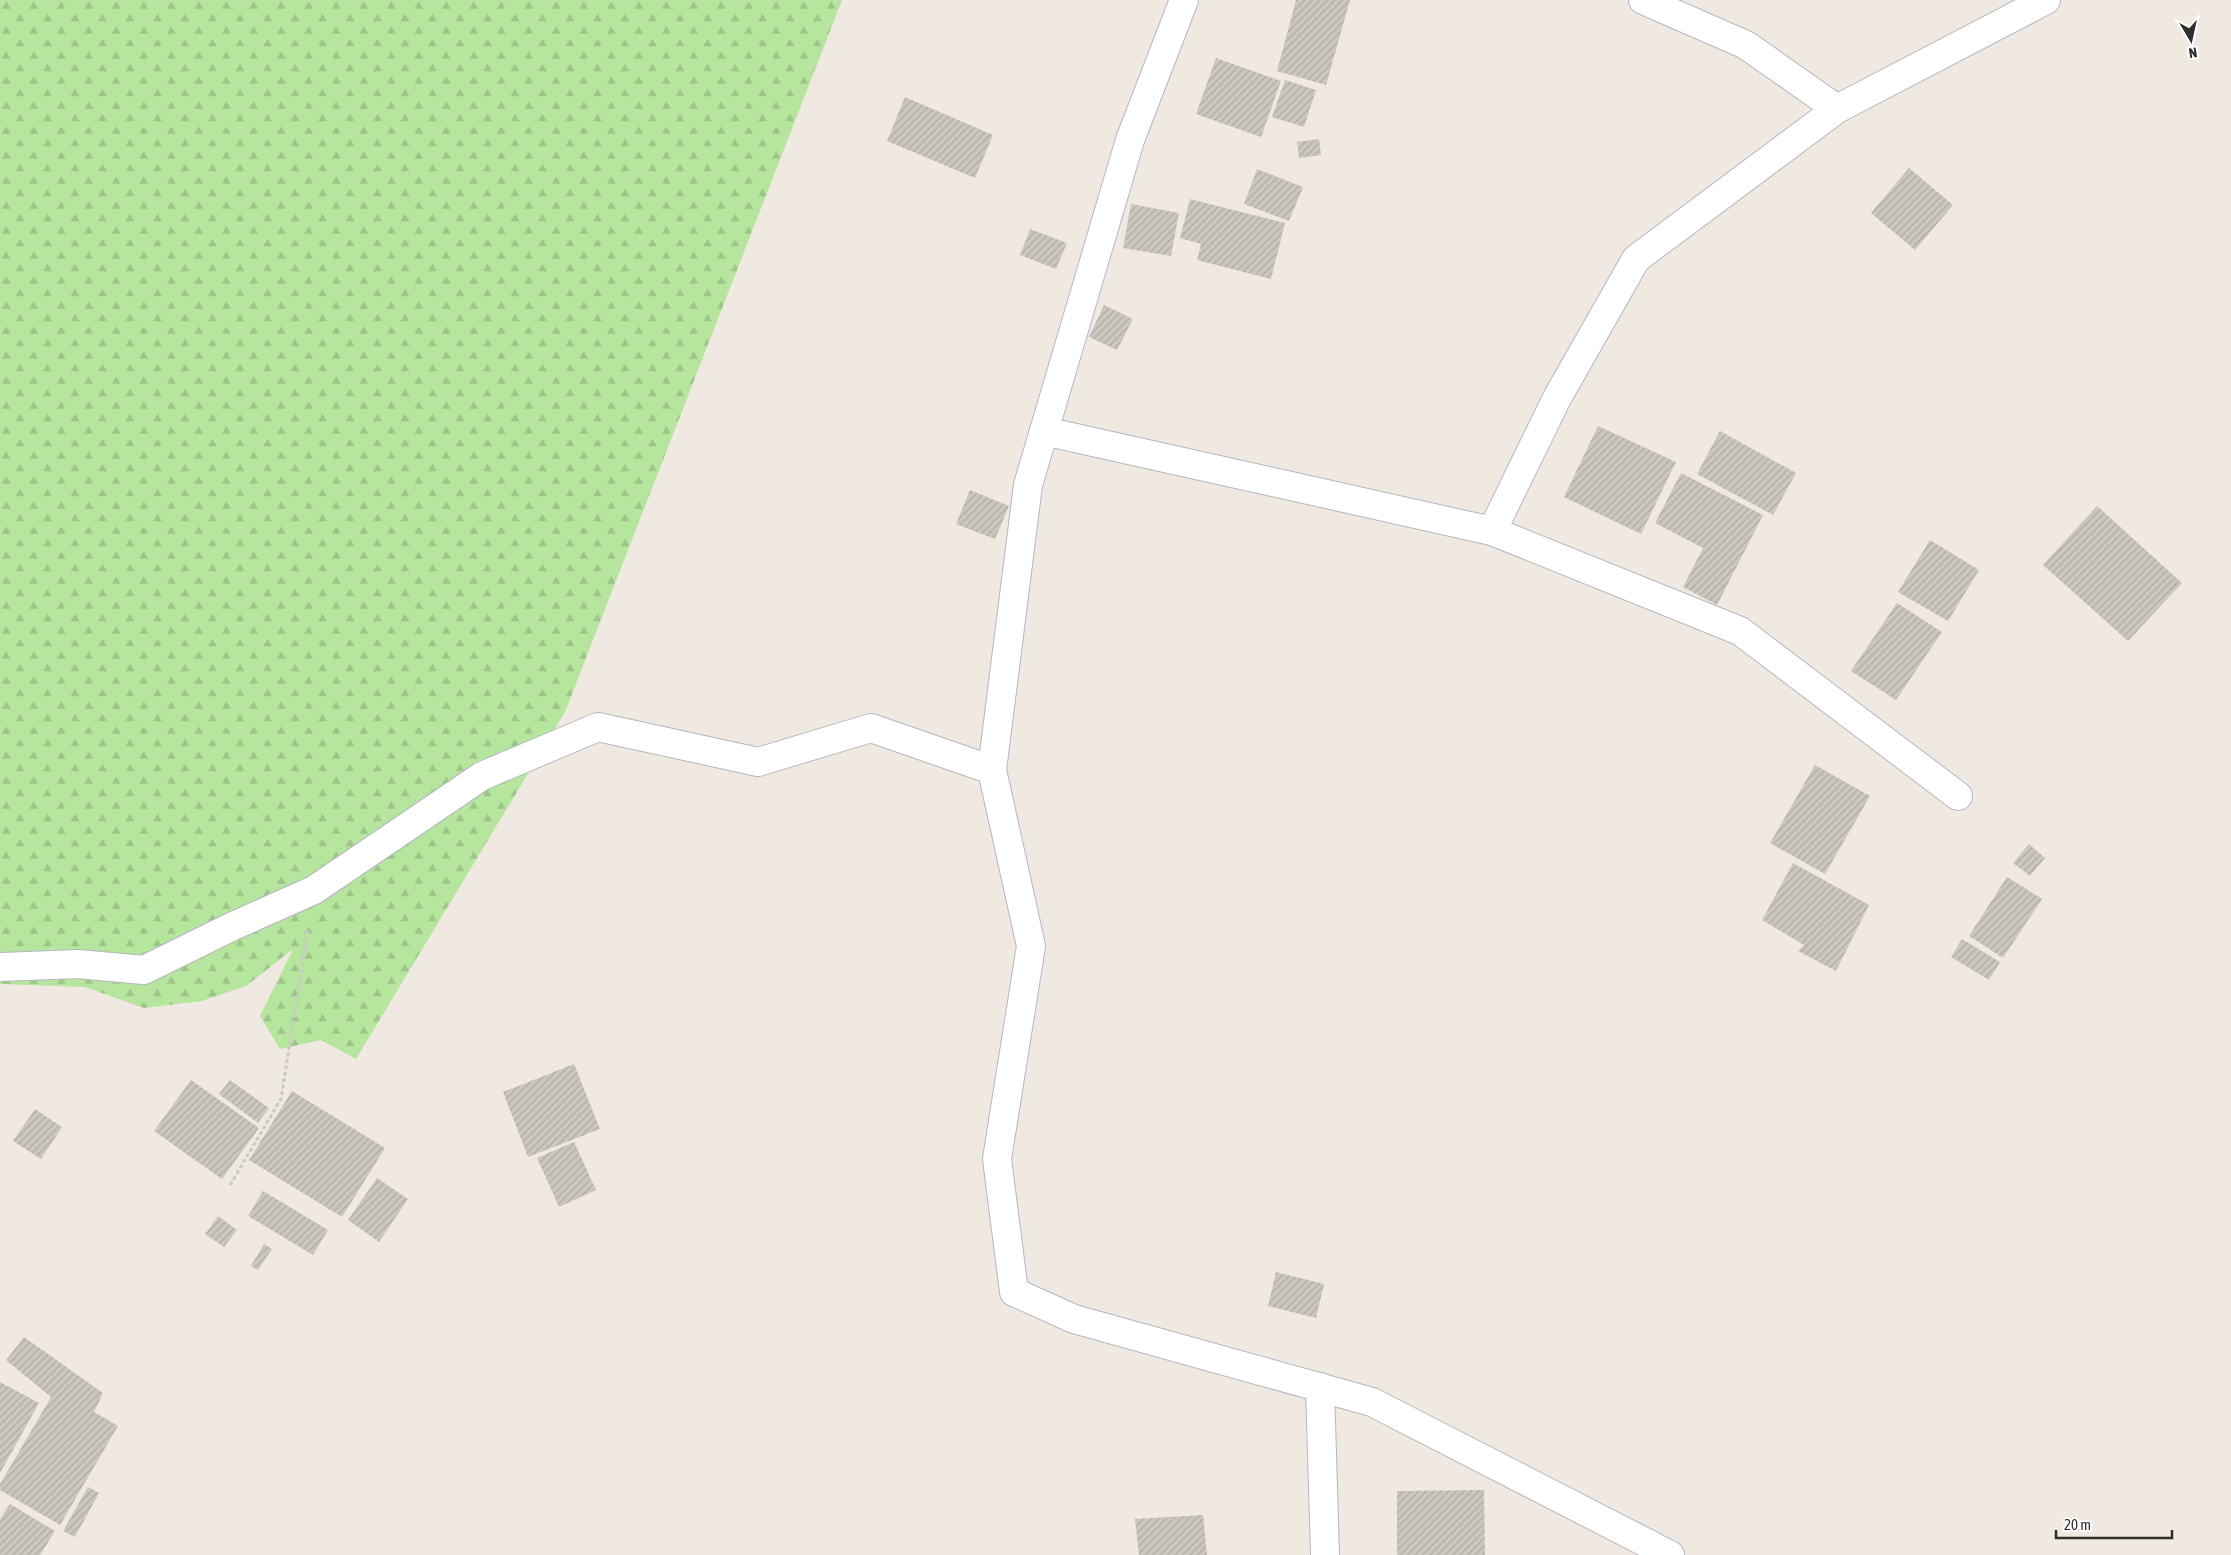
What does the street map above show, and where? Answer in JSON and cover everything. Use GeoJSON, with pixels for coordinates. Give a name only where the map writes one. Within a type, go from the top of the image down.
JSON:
{"type":"FeatureCollection","features":[{"type":"Feature","properties":{"kind":"street"},"geometry":{"type":"LineString","coordinates":[[1184,0],[1130,140],[1028,485],[992,770],[1031,946],[997,1159],[1014,1292],[1074,1319],[1372,1402],[1670,1555]]}},
{"type":"Feature","properties":{"kind":"street"},"geometry":{"type":"LineString","coordinates":[[1644,0],[1746,45],[1837,109]]}},
{"type":"Feature","properties":{"kind":"street"},"geometry":{"type":"LineString","coordinates":[[1492,531],[1557,398],[1636,259],[1837,109],[2046,0]]}},
{"type":"Feature","properties":{"kind":"street"},"geometry":{"type":"LineString","coordinates":[[1044,430],[1492,531],[1740,631],[1958,796]]}},
{"type":"Feature","properties":{"kind":"street"},"geometry":{"type":"LineString","coordinates":[[0,967],[78,964],[144,970],[231,927],[314,890],[482,776],[598,727],[758,762],[871,728],[992,770]]}},
{"type":"Feature","properties":{"kind":"street"},"geometry":{"type":"LineString","coordinates":[[1320,1387],[1325,1555]]}},
{"type":"Feature","properties":{"kind":"path"},"geometry":{"type":"LineString","coordinates":[[230,1185],[281,1099],[314,890]]}},
{"type":"Feature","properties":{"kind":"green space"},"geometry":{"type":"Polygon","coordinates":[[[0,0],[842,0],[565,712],[356,1059],[321,1040],[280,1049],[260,1016],[293,949],[246,986],[202,1001],[144,1008],[85,987],[0,984],[0,0]]]}},
{"type":"Feature","properties":{"kind":"building"},"geometry":{"type":"Polygon","coordinates":[[[1296,0],[1350,0],[1326,85],[1277,71],[1296,0]]]}},
{"type":"Feature","properties":{"kind":"building"},"geometry":{"type":"Polygon","coordinates":[[[1216,58],[1281,81],[1261,137],[1196,114],[1216,58]]]}},
{"type":"Feature","properties":{"kind":"building"},"geometry":{"type":"Polygon","coordinates":[[[1285,80],[1316,90],[1304,127],[1272,117],[1285,80]]]}},
{"type":"Feature","properties":{"kind":"building"},"geometry":{"type":"Polygon","coordinates":[[[905,97],[993,135],[975,178],[887,141],[905,97]]]}},
{"type":"Feature","properties":{"kind":"building"},"geometry":{"type":"Polygon","coordinates":[[[1319,139],[1321,155],[1299,158],[1297,142],[1319,139]]]}},
{"type":"Feature","properties":{"kind":"building"},"geometry":{"type":"Polygon","coordinates":[[[1909,168],[1953,205],[1915,250],[1871,213],[1909,168]]]}},
{"type":"Feature","properties":{"kind":"building"},"geometry":{"type":"Polygon","coordinates":[[[1257,169],[1303,187],[1289,221],[1244,204],[1257,169]]]}},
{"type":"Feature","properties":{"kind":"building"},"geometry":{"type":"Polygon","coordinates":[[[1190,199],[1285,223],[1271,279],[1197,260],[1201,244],[1180,238],[1190,199]]]}},
{"type":"Feature","properties":{"kind":"building"},"geometry":{"type":"Polygon","coordinates":[[[1131,204],[1179,213],[1171,256],[1123,248],[1131,204]]]}},
{"type":"Feature","properties":{"kind":"building"},"geometry":{"type":"Polygon","coordinates":[[[1030,229],[1067,243],[1056,269],[1020,255],[1030,229]]]}},
{"type":"Feature","properties":{"kind":"building"},"geometry":{"type":"Polygon","coordinates":[[[1104,305],[1133,319],[1117,350],[1089,337],[1104,305]]]}},
{"type":"Feature","properties":{"kind":"building"},"geometry":{"type":"Polygon","coordinates":[[[1598,426],[1676,462],[1641,534],[1564,497],[1598,426]]]}},
{"type":"Feature","properties":{"kind":"building"},"geometry":{"type":"Polygon","coordinates":[[[1720,431],[1796,473],[1773,515],[1697,474],[1720,431]]]}},
{"type":"Feature","properties":{"kind":"building"},"geometry":{"type":"Polygon","coordinates":[[[1681,473],[1763,515],[1717,605],[1683,587],[1703,548],[1655,523],[1681,473]]]}},
{"type":"Feature","properties":{"kind":"building"},"geometry":{"type":"Polygon","coordinates":[[[970,490],[1009,506],[995,539],[956,524],[970,490]]]}},
{"type":"Feature","properties":{"kind":"building"},"geometry":{"type":"Polygon","coordinates":[[[2097,506],[2182,583],[2128,641],[2043,565],[2097,506]]]}},
{"type":"Feature","properties":{"kind":"building"},"geometry":{"type":"Polygon","coordinates":[[[1930,540],[1979,570],[1948,621],[1898,592],[1930,540]]]}},
{"type":"Feature","properties":{"kind":"building"},"geometry":{"type":"Polygon","coordinates":[[[1897,603],[1942,632],[1896,700],[1851,671],[1897,603]]]}},
{"type":"Feature","properties":{"kind":"building"},"geometry":{"type":"Polygon","coordinates":[[[1815,765],[1870,796],[1825,874],[1770,843],[1815,765]]]}},
{"type":"Feature","properties":{"kind":"building"},"geometry":{"type":"Polygon","coordinates":[[[2029,844],[2045,858],[2030,876],[2013,863],[2029,844]]]}},
{"type":"Feature","properties":{"kind":"building"},"geometry":{"type":"Polygon","coordinates":[[[1793,863],[1869,905],[1836,971],[1798,951],[1804,945],[1762,920],[1793,863]]]}},
{"type":"Feature","properties":{"kind":"building"},"geometry":{"type":"Polygon","coordinates":[[[2007,877],[2042,899],[2003,958],[1969,936],[2007,877]]]}},
{"type":"Feature","properties":{"kind":"building"},"geometry":{"type":"Polygon","coordinates":[[[1962,939],[2000,962],[1989,980],[1951,957],[1962,939]]]}},
{"type":"Feature","properties":{"kind":"building"},"geometry":{"type":"Polygon","coordinates":[[[574,1064],[600,1129],[528,1157],[503,1092],[574,1064]]]}},
{"type":"Feature","properties":{"kind":"building"},"geometry":{"type":"Polygon","coordinates":[[[191,1080],[259,1128],[222,1179],[154,1131],[191,1080]]]}},
{"type":"Feature","properties":{"kind":"building"},"geometry":{"type":"Polygon","coordinates":[[[230,1080],[269,1108],[258,1123],[219,1094],[230,1080]]]}},
{"type":"Feature","properties":{"kind":"building"},"geometry":{"type":"Polygon","coordinates":[[[292,1091],[385,1148],[342,1217],[249,1160],[292,1091]]]}},
{"type":"Feature","properties":{"kind":"building"},"geometry":{"type":"Polygon","coordinates":[[[35,1109],[62,1127],[41,1159],[13,1141],[35,1109]]]}},
{"type":"Feature","properties":{"kind":"building"},"geometry":{"type":"Polygon","coordinates":[[[574,1142],[596,1190],[559,1207],[537,1158],[574,1142]]]}},
{"type":"Feature","properties":{"kind":"building"},"geometry":{"type":"Polygon","coordinates":[[[377,1178],[408,1199],[379,1242],[348,1220],[377,1178]]]}},
{"type":"Feature","properties":{"kind":"building"},"geometry":{"type":"Polygon","coordinates":[[[263,1191],[328,1230],[313,1255],[248,1216],[263,1191]]]}},
{"type":"Feature","properties":{"kind":"building"},"geometry":{"type":"Polygon","coordinates":[[[218,1216],[237,1230],[224,1247],[205,1234],[218,1216]]]}},
{"type":"Feature","properties":{"kind":"building"},"geometry":{"type":"Polygon","coordinates":[[[264,1244],[272,1249],[258,1270],[251,1266],[264,1244]]]}},
{"type":"Feature","properties":{"kind":"building"},"geometry":{"type":"Polygon","coordinates":[[[1276,1272],[1324,1284],[1316,1318],[1268,1306],[1276,1272]]]}},
{"type":"Feature","properties":{"kind":"building"},"geometry":{"type":"Polygon","coordinates":[[[24,1337],[103,1393],[94,1412],[118,1426],[60,1525],[0,1490],[0,1484],[51,1397],[6,1360],[24,1337]]]}},
{"type":"Feature","properties":{"kind":"building"},"geometry":{"type":"Polygon","coordinates":[[[0,1382],[39,1403],[0,1473],[0,1382]]]}},
{"type":"Feature","properties":{"kind":"building"},"geometry":{"type":"Polygon","coordinates":[[[88,1487],[99,1493],[75,1537],[63,1531],[88,1487]]]}},
{"type":"Feature","properties":{"kind":"building"},"geometry":{"type":"Polygon","coordinates":[[[1484,1490],[1485,1555],[1397,1555],[1397,1491],[1484,1490]]]}},
{"type":"Feature","properties":{"kind":"building"},"geometry":{"type":"Polygon","coordinates":[[[10,1504],[55,1531],[40,1555],[0,1555],[0,1519],[10,1504]]]}},
{"type":"Feature","properties":{"kind":"building"},"geometry":{"type":"Polygon","coordinates":[[[1203,1515],[1207,1555],[1139,1555],[1135,1519],[1203,1515]]]}}]}
